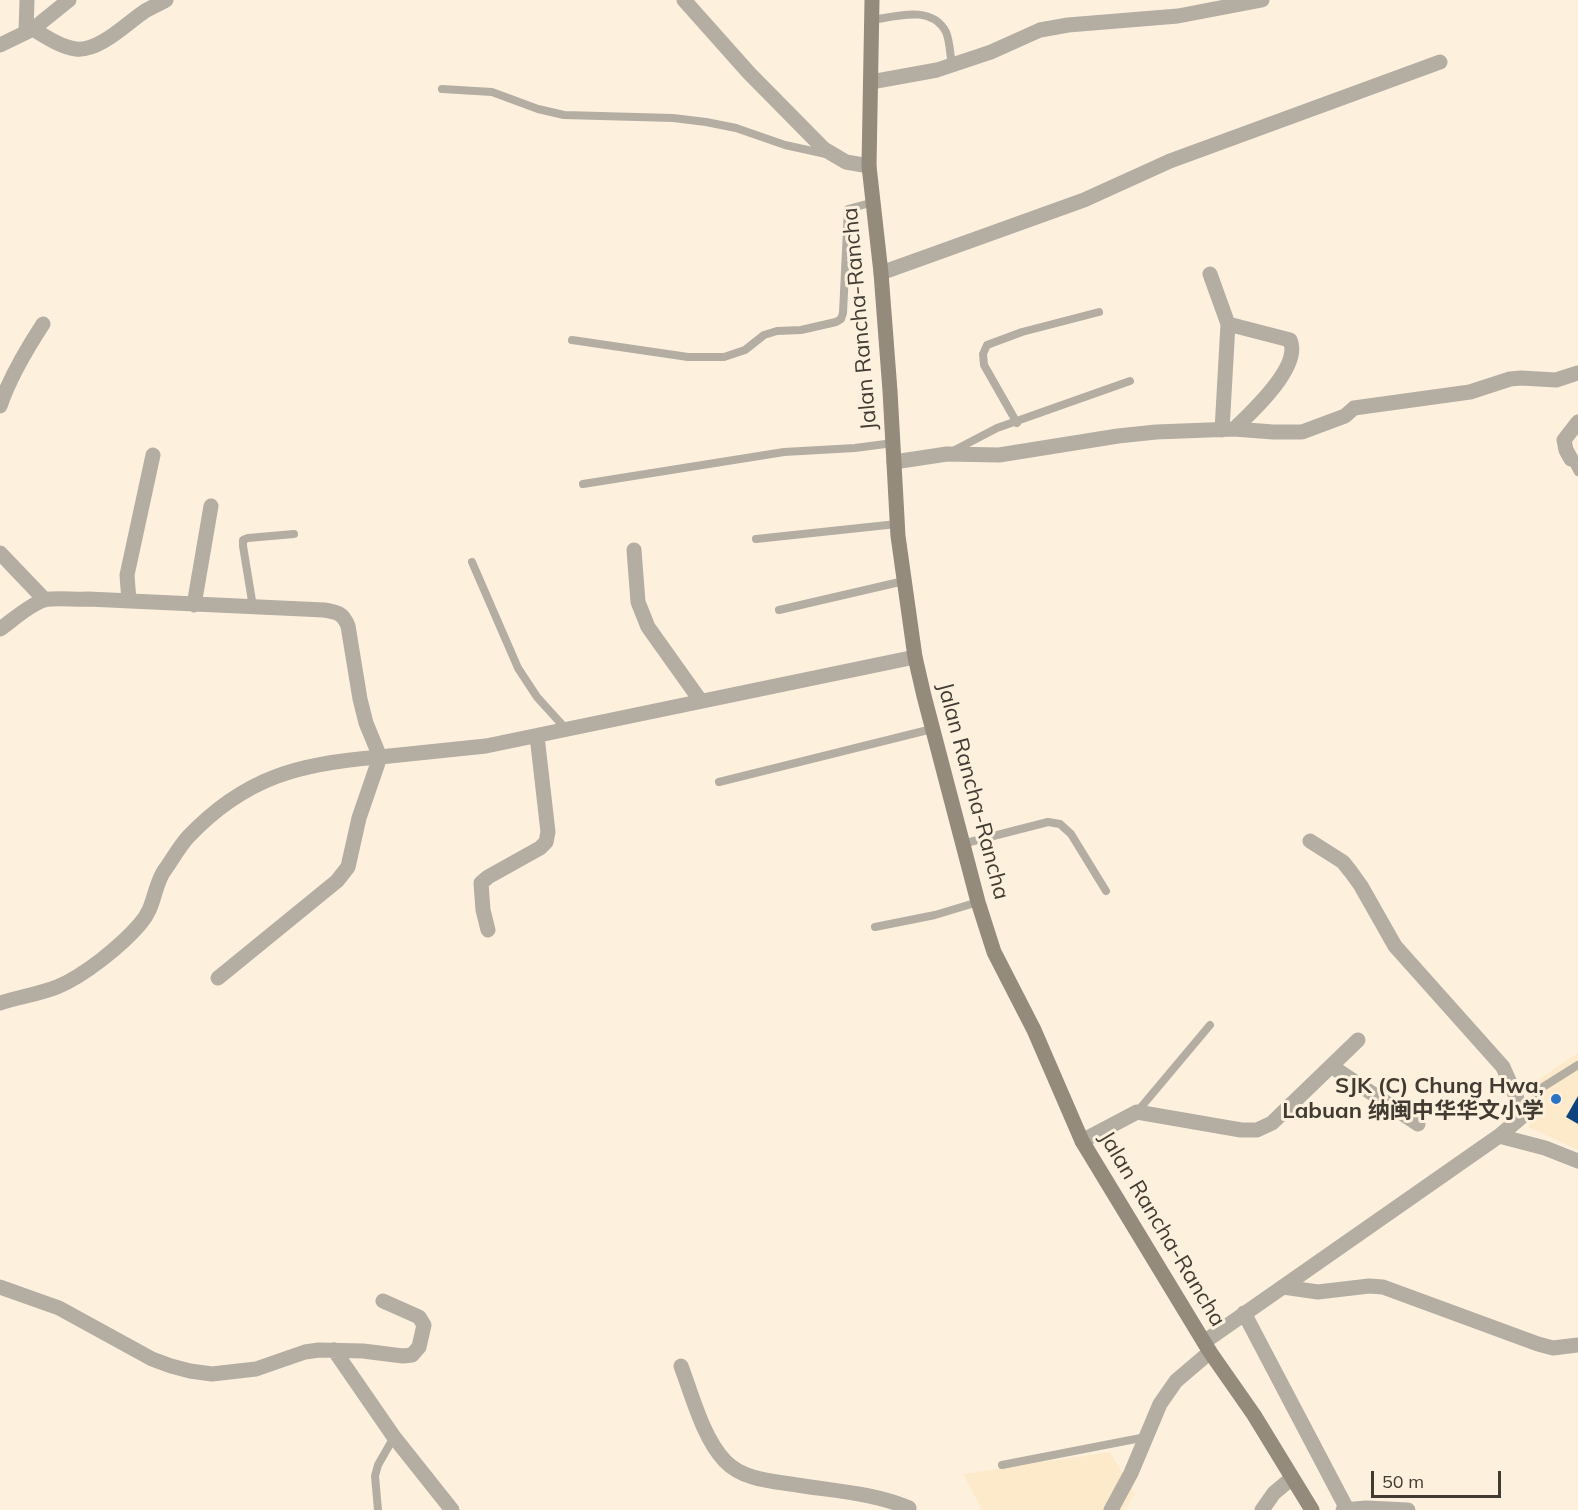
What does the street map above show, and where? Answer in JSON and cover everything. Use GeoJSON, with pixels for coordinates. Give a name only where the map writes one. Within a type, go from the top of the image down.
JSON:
{"type":"FeatureCollection","features":[{"type":"Feature","properties":{"kind":"main road","name":"Jalan Rancha-Rancha"},"geometry":{"type":"LineString","coordinates":[[873,0],[869,166],[881,273],[897,524],[915,657],[978,902],[994,952],[1034,1030],[1082,1141],[1207,1347],[1254,1415],[1312,1510]]}},
{"type":"Feature","properties":{"kind":"street"},"geometry":{"type":"LineString","coordinates":[[27,0],[30,31]]}},
{"type":"Feature","properties":{"kind":"street"},"geometry":{"type":"LineString","coordinates":[[0,45],[30,31],[69,0]]}},
{"type":"Feature","properties":{"kind":"street"},"geometry":{"type":"LineString","coordinates":[[30,31],[78,50],[95,45],[112,36],[144,12],[166,0]]}},
{"type":"Feature","properties":{"kind":"street"},"geometry":{"type":"LineString","coordinates":[[684,0],[749,73],[824,149],[846,162],[869,166]]}},
{"type":"Feature","properties":{"kind":"street"},"geometry":{"type":"LineString","coordinates":[[871,82],[937,70],[991,52],[1040,30],[1068,25],[1178,16],[1262,0]]}},
{"type":"Feature","properties":{"kind":"street"},"geometry":{"type":"LineString","coordinates":[[881,273],[1084,200],[1170,161],[1440,62]]}},
{"type":"Feature","properties":{"kind":"street"},"geometry":{"type":"LineString","coordinates":[[1210,274],[1228,324],[1228,430]]}},
{"type":"Feature","properties":{"kind":"street"},"geometry":{"type":"LineString","coordinates":[[0,406],[5,391],[27,349],[43,324]]}},
{"type":"Feature","properties":{"kind":"street"},"geometry":{"type":"LineString","coordinates":[[1228,324],[1290,340],[1293,348],[1285,372],[1228,430]]}},
{"type":"Feature","properties":{"kind":"street"},"geometry":{"type":"LineString","coordinates":[[894,462],[948,454],[999,455],[1156,432],[1228,430],[1302,432],[1345,416],[1354,408],[1470,392],[1510,379],[1556,380],[1578,373]]}},
{"type":"Feature","properties":{"kind":"street"},"geometry":{"type":"LineString","coordinates":[[1574,465],[1564,445],[1564,440],[1578,423]]}},
{"type":"Feature","properties":{"kind":"street"},"geometry":{"type":"LineString","coordinates":[[129,601],[127,575],[153,455]]}},
{"type":"Feature","properties":{"kind":"street"},"geometry":{"type":"LineString","coordinates":[[194,605],[211,506]]}},
{"type":"Feature","properties":{"kind":"street"},"geometry":{"type":"LineString","coordinates":[[634,550],[638,602],[648,627],[700,700]]}},
{"type":"Feature","properties":{"kind":"street"},"geometry":{"type":"LineString","coordinates":[[0,553],[45,600]]}},
{"type":"Feature","properties":{"kind":"street"},"geometry":{"type":"LineString","coordinates":[[0,629],[45,600],[88,599],[324,610],[338,612],[344,616],[348,626],[366,723],[380,757],[360,818],[348,867],[338,881],[218,978]]}},
{"type":"Feature","properties":{"kind":"street"},"geometry":{"type":"LineString","coordinates":[[0,1003],[56,987],[78,976],[106,955],[140,926],[150,912],[162,874],[187,838],[219,809],[258,783],[297,769],[333,761],[486,746],[915,657]]}},
{"type":"Feature","properties":{"kind":"street"},"geometry":{"type":"LineString","coordinates":[[488,930],[483,910],[481,883],[540,848],[546,842],[548,832],[537,736]]}},
{"type":"Feature","properties":{"kind":"street"},"geometry":{"type":"LineString","coordinates":[[1111,1510],[1131,1473],[1160,1404],[1176,1381],[1207,1347],[1244,1314],[1499,1136],[1524,1114],[1503,1067],[1395,946],[1352,872],[1343,862],[1310,841]]}},
{"type":"Feature","properties":{"kind":"street"},"geometry":{"type":"LineString","coordinates":[[1082,1141],[1137,1112],[1241,1130],[1257,1130],[1272,1123],[1358,1040]]}},
{"type":"Feature","properties":{"kind":"street"},"geometry":{"type":"LineString","coordinates":[[1331,1066],[1418,1124]]}},
{"type":"Feature","properties":{"kind":"street"},"geometry":{"type":"LineString","coordinates":[[1499,1136],[1545,1148],[1578,1161]]}},
{"type":"Feature","properties":{"kind":"street"},"geometry":{"type":"LineString","coordinates":[[1283,1287],[1318,1292],[1370,1286],[1383,1287],[1538,1344],[1553,1348],[1578,1345]]}},
{"type":"Feature","properties":{"kind":"street"},"geometry":{"type":"LineString","coordinates":[[0,1287],[59,1308],[152,1359],[190,1371],[212,1374],[249,1371],[305,1352],[334,1350],[412,1355],[419,1347],[424,1325],[419,1317],[383,1301]]}},
{"type":"Feature","properties":{"kind":"street"},"geometry":{"type":"LineString","coordinates":[[1244,1314],[1345,1510],[1408,1510]]}},
{"type":"Feature","properties":{"kind":"street"},"geometry":{"type":"LineString","coordinates":[[334,1350],[394,1437],[452,1510]]}},
{"type":"Feature","properties":{"kind":"street"},"geometry":{"type":"LineString","coordinates":[[681,1366],[716,1450],[735,1469],[757,1479],[876,1497],[909,1509]]}},
{"type":"Feature","properties":{"kind":"street"},"geometry":{"type":"LineString","coordinates":[[1262,1510],[1274,1493],[1292,1478]]}},
{"type":"Feature","properties":{"kind":"lane"},"geometry":{"type":"LineString","coordinates":[[873,20],[913,13],[939,22],[947,34],[952,65]]}},
{"type":"Feature","properties":{"kind":"lane"},"geometry":{"type":"LineString","coordinates":[[442,89],[492,92],[538,109],[564,115],[673,118],[706,122],[736,128],[785,145],[834,156]]}},
{"type":"Feature","properties":{"kind":"lane"},"geometry":{"type":"LineString","coordinates":[[572,339],[688,357],[724,357],[745,350],[764,335],[836,322],[843,314],[848,209],[874,202]]}},
{"type":"Feature","properties":{"kind":"lane"},"geometry":{"type":"LineString","coordinates":[[1017,423],[984,365],[983,354],[987,345],[1022,332],[1099,312]]}},
{"type":"Feature","properties":{"kind":"lane"},"geometry":{"type":"LineString","coordinates":[[948,454],[997,428],[1017,423],[1130,381]]}},
{"type":"Feature","properties":{"kind":"lane"},"geometry":{"type":"LineString","coordinates":[[583,484],[784,452],[855,448],[893,443]]}},
{"type":"Feature","properties":{"kind":"lane"},"geometry":{"type":"LineString","coordinates":[[756,539],[897,524]]}},
{"type":"Feature","properties":{"kind":"lane"},"geometry":{"type":"LineString","coordinates":[[253,607],[243,540],[294,534]]}},
{"type":"Feature","properties":{"kind":"lane"},"geometry":{"type":"LineString","coordinates":[[472,562],[518,668],[537,697],[566,730]]}},
{"type":"Feature","properties":{"kind":"lane"},"geometry":{"type":"LineString","coordinates":[[779,610],[904,581]]}},
{"type":"Feature","properties":{"kind":"lane"},"geometry":{"type":"LineString","coordinates":[[718,782],[932,729]]}},
{"type":"Feature","properties":{"kind":"lane"},"geometry":{"type":"LineString","coordinates":[[962,844],[1048,822],[1060,824],[1071,834],[1106,891]]}},
{"type":"Feature","properties":{"kind":"lane"},"geometry":{"type":"LineString","coordinates":[[875,927],[935,915],[978,902]]}},
{"type":"Feature","properties":{"kind":"lane"},"geometry":{"type":"LineString","coordinates":[[1137,1112],[1210,1025]]}},
{"type":"Feature","properties":{"kind":"lane"},"geometry":{"type":"LineString","coordinates":[[1524,1114],[1543,1087],[1578,1065]]}},
{"type":"Feature","properties":{"kind":"lane"},"geometry":{"type":"LineString","coordinates":[[378,1510],[375,1476],[378,1465],[394,1437]]}},
{"type":"Feature","properties":{"kind":"lane"},"geometry":{"type":"LineString","coordinates":[[1002,1465],[1146,1437]]}},
{"type":"Feature","properties":{"kind":"shaded area","name":"SJK (C) Chung Hwa, Labuan 纳闽中华华文小学"},"geometry":{"type":"Polygon","coordinates":[[[1578,1053],[1578,1150],[1528,1127],[1540,1107],[1526,1092],[1542,1077],[1578,1053]]]}},
{"type":"Feature","properties":{"kind":"shaded area"},"geometry":{"type":"Polygon","coordinates":[[[1110,1452],[1135,1494],[1125,1510],[982,1510],[963,1474],[1110,1452]]]}},
{"type":"Feature","properties":{"kind":"building"},"geometry":{"type":"Polygon","coordinates":[[[1578,1096],[1578,1124],[1566,1117],[1578,1096]]]}},
{"type":"Feature","properties":{"kind":"place","name":"SJK (C) Chung Hwa, Labuan 纳闽中华华文小学"},"geometry":{"type":"Point","coordinates":[1556,1099]}}]}
